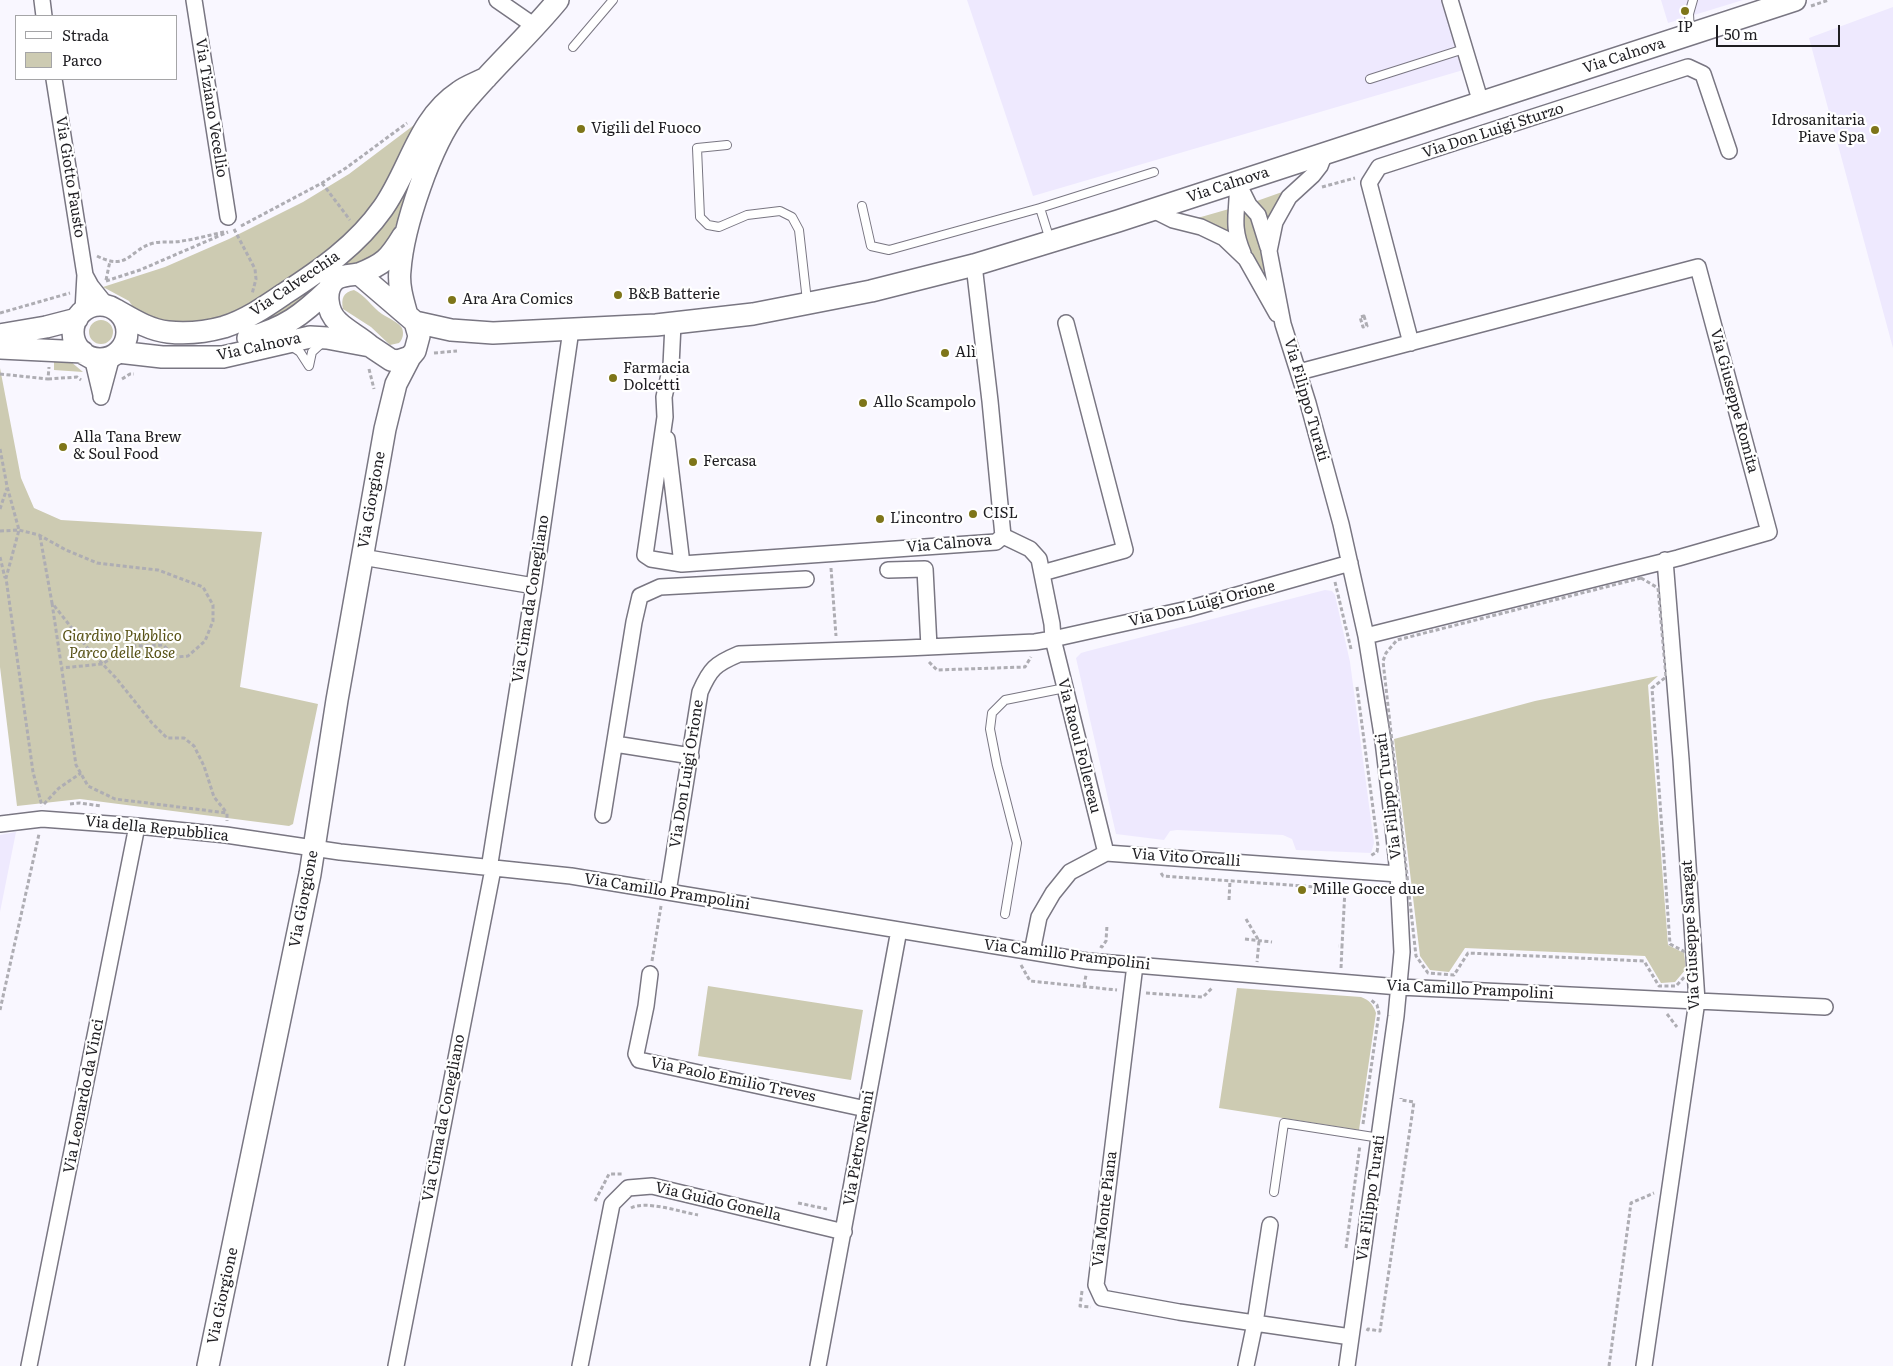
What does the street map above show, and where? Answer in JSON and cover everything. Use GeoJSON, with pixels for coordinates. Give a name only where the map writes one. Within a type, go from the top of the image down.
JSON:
{"type":"FeatureCollection","features":[{"type":"Feature","properties":{"kind":"main road","name":"Via Calvecchia"},"geometry":{"type":"LineString","coordinates":[[413,354],[419,336],[402,295],[399,271],[406,232],[437,145],[457,112],[486,78],[536,27],[558,0]]}},
{"type":"Feature","properties":{"kind":"main road","name":"Via Calnova"},"geometry":{"type":"LineString","coordinates":[[411,319],[451,330],[493,333],[673,324],[753,314],[871,291],[974,265],[1153,210],[1795,0]]}},
{"type":"Feature","properties":{"kind":"main road","name":"Via Calvecchia"},"geometry":{"type":"LineString","coordinates":[[116,314],[148,327],[167,332],[197,332],[224,327],[256,312],[316,273],[344,252],[384,207],[418,140],[432,117],[458,92],[486,78]]}},
{"type":"Feature","properties":{"kind":"main road","name":"Via Calvecchia"},"geometry":{"type":"LineString","coordinates":[[329,289],[336,279],[347,275],[359,274],[385,262],[406,232]]}},
{"type":"Feature","properties":{"kind":"main road"},"geometry":{"type":"LineString","coordinates":[[359,274],[411,319]]}},
{"type":"Feature","properties":{"kind":"main road","name":"Via Calnova"},"geometry":{"type":"LineString","coordinates":[[116,314],[138,334],[164,342],[190,344],[233,341],[281,327],[295,319],[329,289]]}},
{"type":"Feature","properties":{"kind":"main road"},"geometry":{"type":"LineString","coordinates":[[329,289],[328,302],[332,314],[339,323],[373,349]]}},
{"type":"Feature","properties":{"kind":"main road"},"geometry":{"type":"LineString","coordinates":[[0,335],[46,327],[80,315],[94,306],[116,314],[126,336],[122,347],[101,354],[74,339],[74,329],[80,315]]}},
{"type":"Feature","properties":{"kind":"main road","name":"Via Calnova"},"geometry":{"type":"LineString","coordinates":[[0,348],[162,357],[223,357],[310,337],[329,339],[373,349],[391,360],[398,361],[430,345],[493,333]]}},
{"type":"Feature","properties":{"kind":"main road","name":"Via Giorgione"},"geometry":{"type":"LineString","coordinates":[[373,349],[385,384],[385,429]]}},
{"type":"Feature","properties":{"kind":"main road","name":"Via Giorgione"},"geometry":{"type":"LineString","coordinates":[[208,1366],[314,848],[385,429],[396,384],[413,354]]}},
{"type":"Feature","properties":{"kind":"street"},"geometry":{"type":"LineString","coordinates":[[42,0],[44,15]]}},
{"type":"Feature","properties":{"kind":"street","name":"Via Tiziano Vecellio"},"geometry":{"type":"LineString","coordinates":[[194,0],[231,223]]}},
{"type":"Feature","properties":{"kind":"street"},"geometry":{"type":"LineString","coordinates":[[497,0],[536,27]]}},
{"type":"Feature","properties":{"kind":"street"},"geometry":{"type":"LineString","coordinates":[[1450,0],[1481,103]]}},
{"type":"Feature","properties":{"kind":"street","name":"Via Don Luigi Sturzo"},"geometry":{"type":"LineString","coordinates":[[1411,343],[1369,183],[1379,167],[1688,67],[1704,74],[1729,151]]}},
{"type":"Feature","properties":{"kind":"street","name":"Via Giotto Fausto"},"geometry":{"type":"LineString","coordinates":[[54,80],[87,284],[80,315]]}},
{"type":"Feature","properties":{"kind":"street","name":"Via Filippo Turati"},"geometry":{"type":"LineString","coordinates":[[1269,251],[1275,222],[1289,197],[1313,175],[1320,166],[1325,153]]}},
{"type":"Feature","properties":{"kind":"street","name":"Via Filippo Turati"},"geometry":{"type":"LineString","coordinates":[[1237,182],[1249,205],[1258,215],[1264,229],[1283,324],[1299,372],[1341,524],[1366,636],[1383,741],[1398,874],[1402,952],[1399,988],[1380,1138],[1359,1337],[1347,1366]]}},
{"type":"Feature","properties":{"kind":"street","name":"Via Filippo Turati"},"geometry":{"type":"LineString","coordinates":[[1237,182],[1238,194],[1235,226],[1238,242],[1283,324]]}},
{"type":"Feature","properties":{"kind":"street","name":"Via Filippo Turati"},"geometry":{"type":"LineString","coordinates":[[1153,210],[1173,220],[1201,227],[1224,238],[1246,259]]}},
{"type":"Feature","properties":{"kind":"street","name":"Via Calnova"},"geometry":{"type":"LineString","coordinates":[[665,417],[645,554],[651,560],[682,564],[996,542],[1003,536],[974,265]]}},
{"type":"Feature","properties":{"kind":"street","name":"Via Giuseppe Romita"},"geometry":{"type":"LineString","coordinates":[[1299,372],[1698,267],[1769,532],[1366,636]]}},
{"type":"Feature","properties":{"kind":"street"},"geometry":{"type":"LineString","coordinates":[[87,284],[116,314]]}},
{"type":"Feature","properties":{"kind":"street"},"geometry":{"type":"LineString","coordinates":[[1041,566],[1125,550],[1066,323]]}},
{"type":"Feature","properties":{"kind":"street","name":"Via Calnova"},"geometry":{"type":"LineString","coordinates":[[673,324],[671,366],[664,397],[682,564]]}},
{"type":"Feature","properties":{"kind":"street","name":"Via Cima da Conegliano"},"geometry":{"type":"LineString","coordinates":[[396,1366],[491,869],[571,330]]}},
{"type":"Feature","properties":{"kind":"street"},"geometry":{"type":"LineString","coordinates":[[101,354],[101,385]]}},
{"type":"Feature","properties":{"kind":"street"},"geometry":{"type":"LineString","coordinates":[[1003,536],[1030,549],[1041,566],[1053,639]]}},
{"type":"Feature","properties":{"kind":"street"},"geometry":{"type":"LineString","coordinates":[[362,557],[534,586]]}},
{"type":"Feature","properties":{"kind":"street","name":"Via Giuseppe Saragat"},"geometry":{"type":"LineString","coordinates":[[1644,1366],[1697,1002],[1681,759],[1665,560]]}},
{"type":"Feature","properties":{"kind":"street","name":"Via Don Luigi Orione"},"geometry":{"type":"LineString","coordinates":[[665,898],[691,756],[700,692],[708,674],[722,661],[739,654],[927,653],[1034,642],[1188,610],[1350,563]]}},
{"type":"Feature","properties":{"kind":"street"},"geometry":{"type":"LineString","coordinates":[[888,570],[926,569],[927,653]]}},
{"type":"Feature","properties":{"kind":"street"},"geometry":{"type":"LineString","coordinates":[[603,815],[634,622],[640,596],[660,587],[806,579]]}},
{"type":"Feature","properties":{"kind":"street","name":"Via Raoul Follereau"},"geometry":{"type":"LineString","coordinates":[[1053,639],[1106,853]]}},
{"type":"Feature","properties":{"kind":"street"},"geometry":{"type":"LineString","coordinates":[[615,744],[691,756]]}},
{"type":"Feature","properties":{"kind":"street","name":"Via della Repubblica"},"geometry":{"type":"LineString","coordinates":[[0,824],[42,813],[137,826],[226,835],[314,848]]}},
{"type":"Feature","properties":{"kind":"street","name":"Via Leonardo da Vinci"},"geometry":{"type":"LineString","coordinates":[[29,1366],[137,826]]}},
{"type":"Feature","properties":{"kind":"street","name":"Via Camillo Prampolini"},"geometry":{"type":"LineString","coordinates":[[314,848],[491,869],[571,876],[665,898],[899,930],[1087,961],[1255,974],[1399,988],[1825,1007]]}},
{"type":"Feature","properties":{"kind":"street"},"geometry":{"type":"LineString","coordinates":[[1032,952],[1039,917],[1053,893],[1070,872],[1106,853]]}},
{"type":"Feature","properties":{"kind":"street","name":"Via Vito Orcalli"},"geometry":{"type":"LineString","coordinates":[[1106,853],[1231,860],[1398,874]]}},
{"type":"Feature","properties":{"kind":"street","name":"Via Pietro Nenni"},"geometry":{"type":"LineString","coordinates":[[818,1366],[899,930]]}},
{"type":"Feature","properties":{"kind":"street","name":"Via Monte Piana"},"geometry":{"type":"LineString","coordinates":[[1135,965],[1096,1285],[1102,1298],[1255,1323],[1359,1337]]}},
{"type":"Feature","properties":{"kind":"street","name":"Via Paolo Emilio Treves"},"geometry":{"type":"LineString","coordinates":[[650,974],[646,1006],[636,1054],[639,1060],[866,1109]]}},
{"type":"Feature","properties":{"kind":"street","name":"Via Guido Gonella"},"geometry":{"type":"LineString","coordinates":[[580,1366],[612,1204],[628,1188],[652,1186],[844,1232]]}},
{"type":"Feature","properties":{"kind":"street"},"geometry":{"type":"LineString","coordinates":[[1246,1366],[1255,1323],[1270,1224]]}},
{"type":"Feature","properties":{"kind":"lane"},"geometry":{"type":"LineString","coordinates":[[573,47],[613,0]]}},
{"type":"Feature","properties":{"kind":"lane"},"geometry":{"type":"LineString","coordinates":[[1690,34],[1689,14],[1694,0]]}},
{"type":"Feature","properties":{"kind":"lane"},"geometry":{"type":"LineString","coordinates":[[1370,79],[1464,49]]}},
{"type":"Feature","properties":{"kind":"lane"},"geometry":{"type":"LineString","coordinates":[[727,145],[697,148],[700,217],[708,226],[719,227],[747,215],[780,211],[792,217],[799,230],[808,304]]}},
{"type":"Feature","properties":{"kind":"lane"},"geometry":{"type":"LineString","coordinates":[[862,206],[872,246],[889,250],[1040,208],[1154,172]]}},
{"type":"Feature","properties":{"kind":"lane"},"geometry":{"type":"LineString","coordinates":[[1040,208],[1050,242]]}},
{"type":"Feature","properties":{"kind":"lane"},"geometry":{"type":"LineString","coordinates":[[285,342],[300,352],[309,366],[312,352],[316,347],[329,339]]}},
{"type":"Feature","properties":{"kind":"lane"},"geometry":{"type":"LineString","coordinates":[[1005,914],[1017,843],[995,756],[990,729],[992,713],[1005,700],[1065,688]]}},
{"type":"Feature","properties":{"kind":"lane"},"geometry":{"type":"LineString","coordinates":[[1274,1192],[1284,1123],[1380,1138]]}},
{"type":"Feature","properties":{"kind":"path"},"geometry":{"type":"LineString","coordinates":[[0,313],[87,284],[106,281],[140,270],[231,223],[346,168],[413,118]]}},
{"type":"Feature","properties":{"kind":"path"},"geometry":{"type":"LineString","coordinates":[[1319,188],[1358,177]]}},
{"type":"Feature","properties":{"kind":"path"},"geometry":{"type":"LineString","coordinates":[[82,255],[96,255],[110,261],[127,260],[154,243],[180,242],[231,223]]}},
{"type":"Feature","properties":{"kind":"path"},"geometry":{"type":"LineString","coordinates":[[106,281],[110,261]]}},
{"type":"Feature","properties":{"kind":"path"},"geometry":{"type":"LineString","coordinates":[[48,379],[77,377],[80,378],[84,385],[120,385],[121,380],[125,376],[139,374]]}},
{"type":"Feature","properties":{"kind":"path"},"geometry":{"type":"LineString","coordinates":[[0,449],[7,486],[19,530],[6,578]]}},
{"type":"Feature","properties":{"kind":"path"},"geometry":{"type":"LineString","coordinates":[[0,509],[7,486]]}},
{"type":"Feature","properties":{"kind":"path"},"geometry":{"type":"LineString","coordinates":[[0,531],[19,530],[40,535],[66,550],[97,563],[158,570],[180,577],[203,587],[212,605],[212,621],[205,640],[188,656],[176,657],[163,645],[132,646],[102,664],[84,668],[62,668]]}},
{"type":"Feature","properties":{"kind":"path"},"geometry":{"type":"LineString","coordinates":[[40,535],[76,765],[88,786],[115,799],[227,813]]}},
{"type":"Feature","properties":{"kind":"path"},"geometry":{"type":"LineString","coordinates":[[829,554],[836,639]]}},
{"type":"Feature","properties":{"kind":"path"},"geometry":{"type":"LineString","coordinates":[[0,557],[6,578],[33,772],[42,813]]}},
{"type":"Feature","properties":{"kind":"path"},"geometry":{"type":"LineString","coordinates":[[1332,569],[1352,654]]}},
{"type":"Feature","properties":{"kind":"path"},"geometry":{"type":"LineString","coordinates":[[1641,578],[1658,588],[1666,677],[1652,688],[1670,944],[1687,953],[1689,972],[1676,986],[1659,986],[1644,960],[1468,953],[1454,974],[1428,974],[1416,956],[1383,661],[1386,653],[1397,640],[1641,578]]}},
{"type":"Feature","properties":{"kind":"path"},"geometry":{"type":"LineString","coordinates":[[52,603],[90,651],[116,678],[152,723],[168,738],[184,738],[194,746],[204,766],[214,797],[227,813],[226,835]]}},
{"type":"Feature","properties":{"kind":"path"},"geometry":{"type":"LineString","coordinates":[[927,653],[937,670],[1025,668],[1032,655],[1035,655]]}},
{"type":"Feature","properties":{"kind":"path"},"geometry":{"type":"LineString","coordinates":[[1356,682],[1378,846],[1377,852],[1365,858]]}},
{"type":"Feature","properties":{"kind":"path"},"geometry":{"type":"LineString","coordinates":[[0,1010],[42,813],[59,788],[81,773]]}},
{"type":"Feature","properties":{"kind":"path"},"geometry":{"type":"LineString","coordinates":[[1229,900],[1231,860]]}},
{"type":"Feature","properties":{"kind":"path"},"geometry":{"type":"LineString","coordinates":[[1156,867],[1164,876],[1345,889],[1342,946],[1338,946]]}},
{"type":"Feature","properties":{"kind":"path"},"geometry":{"type":"LineString","coordinates":[[650,974],[665,898]]}},
{"type":"Feature","properties":{"kind":"path"},"geometry":{"type":"LineString","coordinates":[[1246,919],[1259,941],[1255,974]]}},
{"type":"Feature","properties":{"kind":"path"},"geometry":{"type":"LineString","coordinates":[[1096,946],[1102,946],[1106,941],[1107,925]]}},
{"type":"Feature","properties":{"kind":"path"},"geometry":{"type":"LineString","coordinates":[[1245,939],[1272,942]]}},
{"type":"Feature","properties":{"kind":"path"},"geometry":{"type":"LineString","coordinates":[[1142,993],[1203,997],[1218,982]]}},
{"type":"Feature","properties":{"kind":"path"},"geometry":{"type":"LineString","coordinates":[[1346,1250],[1379,1013],[1377,1005],[1369,998]]}},
{"type":"Feature","properties":{"kind":"path"},"geometry":{"type":"LineString","coordinates":[[1665,1012],[1680,1030]]}},
{"type":"Feature","properties":{"kind":"path"},"geometry":{"type":"LineString","coordinates":[[1359,1337],[1368,1329],[1380,1331],[1414,1102],[1401,1100],[1402,1091]]}},
{"type":"Feature","properties":{"kind":"path"},"geometry":{"type":"LineString","coordinates":[[594,1206],[596,1197],[609,1174],[625,1174]]}},
{"type":"Feature","properties":{"kind":"path"},"geometry":{"type":"LineString","coordinates":[[1609,1366],[1631,1203],[1658,1190]]}},
{"type":"Feature","properties":{"kind":"path"},"geometry":{"type":"LineString","coordinates":[[788,1202],[827,1209]]}},
{"type":"Feature","properties":{"kind":"path"},"geometry":{"type":"LineString","coordinates":[[629,1209],[638,1204],[650,1205],[702,1216]]}},
{"type":"Feature","properties":{"kind":"shaded area"},"geometry":{"type":"Polygon","coordinates":[[[967,0],[1455,0],[1477,66],[1033,196],[967,0]]]}},
{"type":"Feature","properties":{"kind":"shaded area","name":"IP"},"geometry":{"type":"Polygon","coordinates":[[[1661,0],[1743,0],[1668,23],[1661,0]]]}},
{"type":"Feature","properties":{"kind":"shaded area"},"geometry":{"type":"Polygon","coordinates":[[[1893,7],[1893,348],[1809,38],[1893,7]]]}},
{"type":"Feature","properties":{"kind":"shaded area"},"geometry":{"type":"Polygon","coordinates":[[[1325,590],[1332,591],[1335,595],[1350,662],[1374,843],[1371,853],[1296,850],[1292,839],[1283,835],[1177,830],[1170,831],[1164,840],[1116,834],[1076,658],[1081,653],[1088,651],[1325,590]]]}},
{"type":"Feature","properties":{"kind":"shaded area"},"geometry":{"type":"Polygon","coordinates":[[[16,832],[0,912],[0,835],[16,832]]]}},
{"type":"Feature","properties":{"kind":"green space"},"geometry":{"type":"Polygon","coordinates":[[[418,122],[374,208],[335,246],[263,299],[240,312],[215,320],[175,324],[143,317],[129,301],[103,287],[165,267],[229,239],[303,202],[349,174],[418,122]]]}},
{"type":"Feature","properties":{"kind":"green space"},"geometry":{"type":"Polygon","coordinates":[[[415,167],[388,249],[294,311],[249,330],[415,167]]]}},
{"type":"Feature","properties":{"kind":"green space"},"geometry":{"type":"Polygon","coordinates":[[[1285,191],[1271,215],[1267,226],[1254,202],[1285,191]]]}},
{"type":"Feature","properties":{"kind":"green space"},"geometry":{"type":"Polygon","coordinates":[[[1242,205],[1253,219],[1259,235],[1265,270],[1262,271],[1242,238],[1242,205]]]}},
{"type":"Feature","properties":{"kind":"green space"},"geometry":{"type":"Polygon","coordinates":[[[1229,209],[1229,235],[1194,219],[1229,209]]]}},
{"type":"Feature","properties":{"kind":"green space"},"geometry":{"type":"Polygon","coordinates":[[[354,290],[402,328],[403,334],[399,343],[390,345],[371,327],[343,309],[342,302],[345,294],[354,290]]]}},
{"type":"Feature","properties":{"kind":"green space"},"geometry":{"type":"Polygon","coordinates":[[[101,320],[110,323],[113,332],[110,341],[101,344],[92,341],[89,332],[92,323],[101,320]]]}},
{"type":"Feature","properties":{"kind":"green space"},"geometry":{"type":"Polygon","coordinates":[[[54,355],[70,361],[83,372],[54,370],[54,355]]]}},
{"type":"Feature","properties":{"kind":"green space","name":"Giardino Pubblico Parco delle Rose"},"geometry":{"type":"Polygon","coordinates":[[[0,368],[21,478],[34,508],[61,520],[262,532],[240,687],[318,704],[293,824],[289,826],[80,799],[17,806],[0,667],[0,368]]]}},
{"type":"Feature","properties":{"kind":"green space"},"geometry":{"type":"Polygon","coordinates":[[[1658,676],[1648,685],[1668,945],[1684,953],[1686,969],[1675,982],[1661,983],[1645,956],[1465,948],[1449,972],[1430,970],[1420,956],[1394,739],[1535,701],[1658,676]]]}},
{"type":"Feature","properties":{"kind":"green space"},"geometry":{"type":"Polygon","coordinates":[[[708,986],[863,1010],[851,1080],[698,1056],[708,986]]]}},
{"type":"Feature","properties":{"kind":"green space"},"geometry":{"type":"Polygon","coordinates":[[[1237,988],[1361,997],[1374,1007],[1376,1013],[1359,1130],[1219,1108],[1237,988]]]}},
{"type":"Feature","properties":{"kind":"place","name":"IP"},"geometry":{"type":"Point","coordinates":[1685,11]}},
{"type":"Feature","properties":{"kind":"place","name":"Vigili del Fuoco"},"geometry":{"type":"Point","coordinates":[581,129]}},
{"type":"Feature","properties":{"kind":"place","name":"Idrosanitaria Piave Spa"},"geometry":{"type":"Point","coordinates":[1875,130]}},
{"type":"Feature","properties":{"kind":"place","name":"B&B Batterie"},"geometry":{"type":"Point","coordinates":[618,295]}},
{"type":"Feature","properties":{"kind":"place","name":"Ara Ara Comics"},"geometry":{"type":"Point","coordinates":[452,300]}},
{"type":"Feature","properties":{"kind":"place","name":"Alì"},"geometry":{"type":"Point","coordinates":[945,353]}},
{"type":"Feature","properties":{"kind":"place","name":"Farmacia Dolcetti"},"geometry":{"type":"Point","coordinates":[613,378]}},
{"type":"Feature","properties":{"kind":"place","name":"Allo Scampolo"},"geometry":{"type":"Point","coordinates":[863,403]}},
{"type":"Feature","properties":{"kind":"place","name":"Alla Tana Brew & Soul Food"},"geometry":{"type":"Point","coordinates":[63,447]}},
{"type":"Feature","properties":{"kind":"place","name":"Fercasa"},"geometry":{"type":"Point","coordinates":[693,462]}},
{"type":"Feature","properties":{"kind":"place","name":"CISL"},"geometry":{"type":"Point","coordinates":[973,514]}},
{"type":"Feature","properties":{"kind":"place","name":"L'incontro"},"geometry":{"type":"Point","coordinates":[880,519]}},
{"type":"Feature","properties":{"kind":"place","name":"Mille Gocce due"},"geometry":{"type":"Point","coordinates":[1302,890]}}]}
